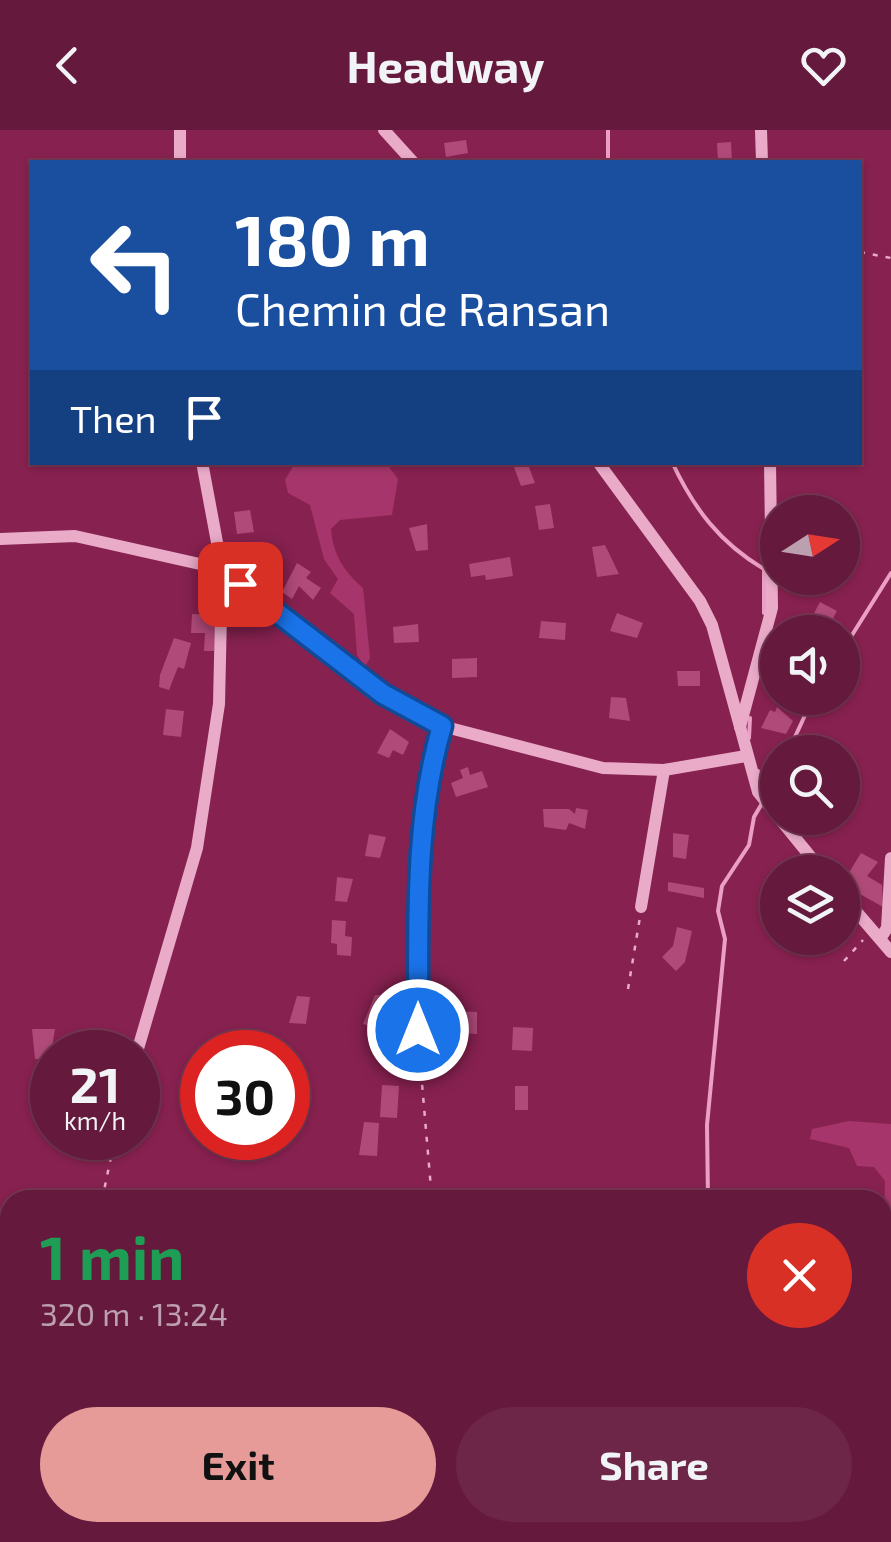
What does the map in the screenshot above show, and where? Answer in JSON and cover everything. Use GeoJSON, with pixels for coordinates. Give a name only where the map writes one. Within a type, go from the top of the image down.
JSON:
{"type":"FeatureCollection","features":[{"type":"Feature","properties":{"kind":"street"},"geometry":{"type":"LineString","coordinates":[[180,130],[180,160]]}},
{"type":"Feature","properties":{"kind":"street"},"geometry":{"type":"LineString","coordinates":[[384,130],[411,160]]}},
{"type":"Feature","properties":{"kind":"street"},"geometry":{"type":"LineString","coordinates":[[761,130],[762,160]]}},
{"type":"Feature","properties":{"kind":"street"},"geometry":{"type":"LineString","coordinates":[[143,1030],[197,848],[219,704],[222,570],[203,465]]}},
{"type":"Feature","properties":{"kind":"street"},"geometry":{"type":"LineString","coordinates":[[600,465],[700,601],[712,625],[758,792],[809,855]]}},
{"type":"Feature","properties":{"kind":"street"},"geometry":{"type":"LineString","coordinates":[[739,730],[772,608],[770,465]]}},
{"type":"Feature","properties":{"kind":"street"},"geometry":{"type":"LineString","coordinates":[[0,539],[75,536],[222,570],[383,694],[442,726],[584,766],[664,770],[746,756]]}},
{"type":"Feature","properties":{"kind":"street"},"geometry":{"type":"LineString","coordinates":[[399,1066],[409,1066],[418,1059],[420,824],[426,780],[442,726]]}},
{"type":"Feature","properties":{"kind":"street"},"geometry":{"type":"LineString","coordinates":[[641,908],[664,770]]}},
{"type":"Feature","properties":{"kind":"street"},"geometry":{"type":"LineString","coordinates":[[876,935],[887,928],[891,858]]}},
{"type":"Feature","properties":{"kind":"street"},"geometry":{"type":"LineString","coordinates":[[860,916],[891,952]]}},
{"type":"Feature","properties":{"kind":"path"},"geometry":{"type":"LineString","coordinates":[[862,252],[891,258]]}},
{"type":"Feature","properties":{"kind":"path"},"geometry":{"type":"LineString","coordinates":[[628,989],[641,908]]}},
{"type":"Feature","properties":{"kind":"path"},"geometry":{"type":"LineString","coordinates":[[844,962],[876,935]]}},
{"type":"Feature","properties":{"kind":"path"},"geometry":{"type":"LineString","coordinates":[[420,1068],[431,1190]]}},
{"type":"Feature","properties":{"kind":"path"},"geometry":{"type":"LineString","coordinates":[[104,1190],[110,1160]]}},
{"type":"Feature","properties":{"kind":"shaded area"},"geometry":{"type":"Polygon","coordinates":[[[294,465],[388,465],[398,479],[392,515],[340,520],[331,529],[341,562],[363,588],[370,658],[365,667],[357,655],[354,614],[330,593],[338,579],[324,559],[310,505],[288,493],[285,480],[294,465]]]}},
{"type":"Feature","properties":{"kind":"shaded area"},"geometry":{"type":"Polygon","coordinates":[[[849,1121],[891,1124],[891,1190],[885,1190],[885,1181],[874,1167],[857,1166],[849,1148],[810,1139],[812,1129],[849,1121]]]}},
{"type":"Feature","properties":{"kind":"building"},"geometry":{"type":"Polygon","coordinates":[[[466,140],[468,153],[446,157],[444,143],[466,140]]]}},
{"type":"Feature","properties":{"kind":"building"},"geometry":{"type":"Polygon","coordinates":[[[731,142],[732,160],[718,160],[717,143],[731,142]]]}},
{"type":"Feature","properties":{"kind":"building"},"geometry":{"type":"Polygon","coordinates":[[[513,465],[528,465],[535,483],[521,486],[513,465]]]}},
{"type":"Feature","properties":{"kind":"building"},"geometry":{"type":"Polygon","coordinates":[[[550,504],[554,528],[539,530],[535,506],[550,504]]]}},
{"type":"Feature","properties":{"kind":"building"},"geometry":{"type":"Polygon","coordinates":[[[250,510],[254,532],[237,534],[234,512],[250,510]]]}},
{"type":"Feature","properties":{"kind":"building"},"geometry":{"type":"Polygon","coordinates":[[[427,524],[428,550],[416,551],[409,528],[427,524]]]}},
{"type":"Feature","properties":{"kind":"building"},"geometry":{"type":"Polygon","coordinates":[[[605,545],[619,574],[597,577],[592,547],[605,545]]]}},
{"type":"Feature","properties":{"kind":"building"},"geometry":{"type":"Polygon","coordinates":[[[510,557],[513,576],[486,580],[485,575],[471,577],[469,564],[510,557]]]}},
{"type":"Feature","properties":{"kind":"building"},"geometry":{"type":"Polygon","coordinates":[[[297,563],[311,572],[306,578],[321,588],[313,600],[299,586],[292,599],[282,592],[297,563]]]}},
{"type":"Feature","properties":{"kind":"building"},"geometry":{"type":"Polygon","coordinates":[[[820,602],[837,611],[835,615],[813,615],[820,602]]]}},
{"type":"Feature","properties":{"kind":"building"},"geometry":{"type":"Polygon","coordinates":[[[617,613],[643,623],[637,638],[610,631],[617,613]]]}},
{"type":"Feature","properties":{"kind":"building"},"geometry":{"type":"Polygon","coordinates":[[[192,614],[215,615],[214,651],[204,651],[205,633],[191,633],[192,614]]]}},
{"type":"Feature","properties":{"kind":"building"},"geometry":{"type":"Polygon","coordinates":[[[541,621],[566,623],[565,640],[539,638],[541,621]]]}},
{"type":"Feature","properties":{"kind":"building"},"geometry":{"type":"Polygon","coordinates":[[[418,624],[419,642],[394,643],[393,627],[418,624]]]}},
{"type":"Feature","properties":{"kind":"building"},"geometry":{"type":"Polygon","coordinates":[[[174,638],[191,643],[184,669],[178,667],[169,690],[159,687],[160,675],[174,638]]]}},
{"type":"Feature","properties":{"kind":"building"},"geometry":{"type":"Polygon","coordinates":[[[477,658],[477,677],[452,678],[452,659],[477,658]]]}},
{"type":"Feature","properties":{"kind":"building"},"geometry":{"type":"Polygon","coordinates":[[[677,671],[700,671],[700,686],[678,686],[677,671]]]}},
{"type":"Feature","properties":{"kind":"building"},"geometry":{"type":"Polygon","coordinates":[[[611,697],[626,698],[630,721],[609,718],[611,697]]]}},
{"type":"Feature","properties":{"kind":"building"},"geometry":{"type":"Polygon","coordinates":[[[166,709],[184,711],[181,737],[163,735],[166,709]]]}},
{"type":"Feature","properties":{"kind":"building"},"geometry":{"type":"Polygon","coordinates":[[[768,715],[786,715],[793,721],[786,734],[761,728],[768,715]]]}},
{"type":"Feature","properties":{"kind":"building"},"geometry":{"type":"Polygon","coordinates":[[[390,729],[409,742],[403,755],[393,750],[389,758],[377,753],[390,729]]]}},
{"type":"Feature","properties":{"kind":"building"},"geometry":{"type":"Polygon","coordinates":[[[468,767],[470,775],[482,771],[488,787],[456,797],[451,783],[463,778],[460,770],[468,767]]]}},
{"type":"Feature","properties":{"kind":"building"},"geometry":{"type":"Polygon","coordinates":[[[576,808],[588,810],[585,829],[569,823],[566,830],[544,827],[543,809],[569,809],[575,814],[576,808]]]}},
{"type":"Feature","properties":{"kind":"building"},"geometry":{"type":"Polygon","coordinates":[[[673,833],[689,835],[686,859],[673,857],[673,833]]]}},
{"type":"Feature","properties":{"kind":"building"},"geometry":{"type":"Polygon","coordinates":[[[369,834],[386,837],[380,858],[365,856],[369,834]]]}},
{"type":"Feature","properties":{"kind":"building"},"geometry":{"type":"Polygon","coordinates":[[[860,855],[878,862],[867,876],[882,885],[883,907],[860,894],[860,855]]]}},
{"type":"Feature","properties":{"kind":"building"},"geometry":{"type":"Polygon","coordinates":[[[337,877],[353,879],[347,902],[335,901],[337,877]]]}},
{"type":"Feature","properties":{"kind":"building"},"geometry":{"type":"Polygon","coordinates":[[[668,882],[704,888],[704,898],[668,891],[668,882]]]}},
{"type":"Feature","properties":{"kind":"building"},"geometry":{"type":"Polygon","coordinates":[[[332,920],[346,921],[345,936],[352,937],[351,956],[337,955],[337,944],[331,943],[332,920]]]}},
{"type":"Feature","properties":{"kind":"building"},"geometry":{"type":"Polygon","coordinates":[[[677,927],[692,931],[685,962],[676,971],[662,957],[673,946],[677,927]]]}},
{"type":"Feature","properties":{"kind":"building"},"geometry":{"type":"Polygon","coordinates":[[[375,995],[385,995],[381,1029],[363,1024],[375,995]]]}},
{"type":"Feature","properties":{"kind":"building"},"geometry":{"type":"Polygon","coordinates":[[[297,996],[310,997],[306,1024],[289,1023],[297,996]]]}},
{"type":"Feature","properties":{"kind":"building"},"geometry":{"type":"Polygon","coordinates":[[[451,1011],[477,1012],[477,1034],[461,1033],[462,1026],[450,1026],[451,1011]]]}},
{"type":"Feature","properties":{"kind":"building"},"geometry":{"type":"Polygon","coordinates":[[[513,1027],[533,1028],[532,1051],[512,1050],[513,1027]]]}},
{"type":"Feature","properties":{"kind":"building"},"geometry":{"type":"Polygon","coordinates":[[[382,1085],[399,1086],[397,1118],[380,1117],[382,1085]]]}},
{"type":"Feature","properties":{"kind":"building"},"geometry":{"type":"Polygon","coordinates":[[[515,1086],[528,1086],[528,1110],[515,1110],[515,1086]]]}},
{"type":"Feature","properties":{"kind":"building"},"geometry":{"type":"Polygon","coordinates":[[[364,1122],[379,1123],[377,1156],[359,1155],[364,1122]]]}},
{"type":"Feature","properties":{"kind":"waterway"},"geometry":{"type":"LineString","coordinates":[[608,130],[608,160]]}},
{"type":"Feature","properties":{"kind":"waterway"},"geometry":{"type":"LineString","coordinates":[[674,465],[689,495],[721,536],[764,569],[764,613]]}},
{"type":"Feature","properties":{"kind":"waterway"},"geometry":{"type":"LineString","coordinates":[[860,622],[891,573]]}},
{"type":"Feature","properties":{"kind":"waterway"},"geometry":{"type":"LineString","coordinates":[[796,735],[805,715]]}},
{"type":"Feature","properties":{"kind":"waterway"},"geometry":{"type":"LineString","coordinates":[[749,738],[750,718]]}},
{"type":"Feature","properties":{"kind":"waterway"},"geometry":{"type":"LineString","coordinates":[[758,771],[760,776]]}},
{"type":"Feature","properties":{"kind":"waterway"},"geometry":{"type":"LineString","coordinates":[[708,1190],[707,1125],[725,939],[718,911],[722,886],[749,845],[760,807]]}},
{"type":"Feature","properties":{"kind":"route"},"geometry":{"type":"LineString","coordinates":[[240,584],[383,694],[442,726],[426,780],[420,824],[418,1030]]}}]}
